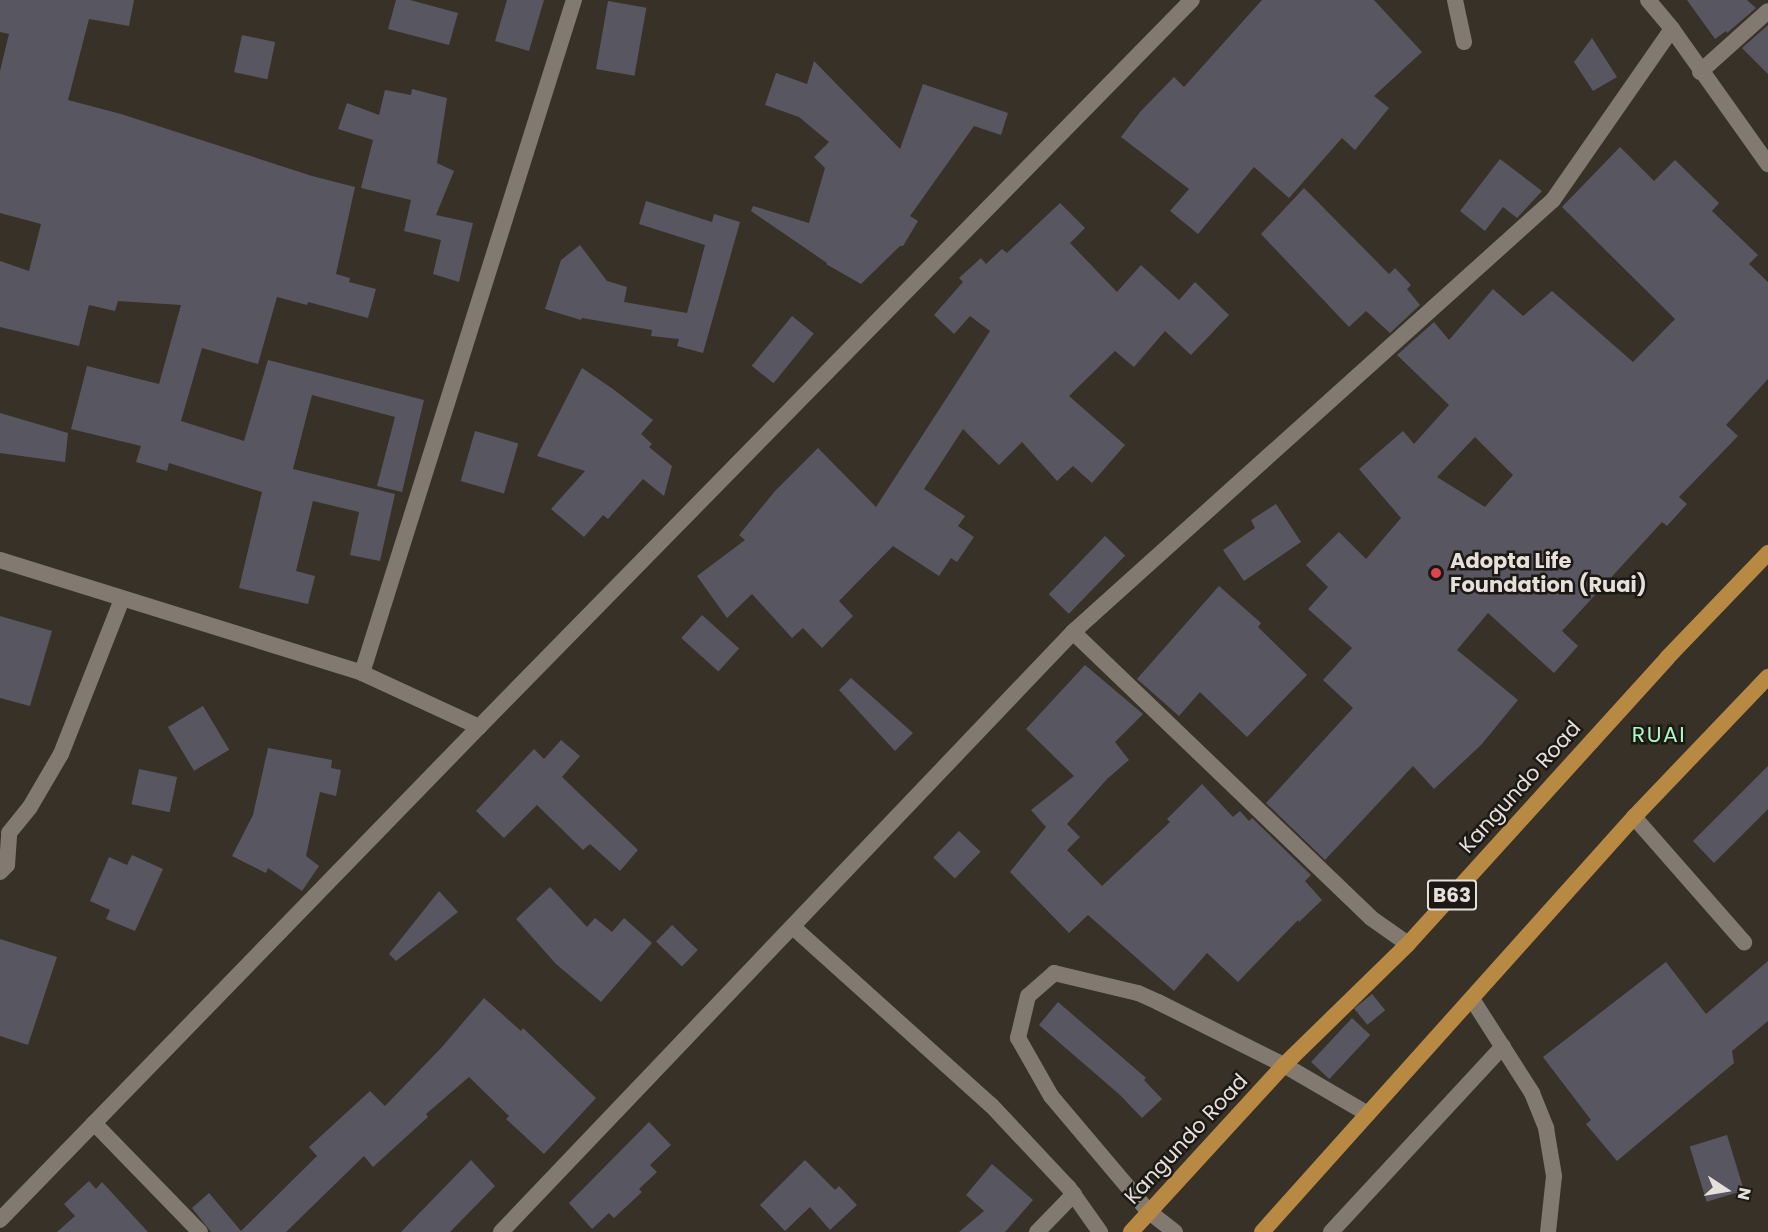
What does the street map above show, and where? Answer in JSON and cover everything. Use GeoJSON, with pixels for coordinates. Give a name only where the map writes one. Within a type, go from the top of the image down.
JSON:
{"type":"FeatureCollection","features":[{"type":"Feature","properties":{"kind":"highway","name":"Kangundo Road"},"geometry":{"type":"LineString","coordinates":[[1131,1232],[1284,1065],[1408,944],[1667,658],[1768,553]]}},
{"type":"Feature","properties":{"kind":"highway"},"geometry":{"type":"LineString","coordinates":[[1262,1232],[1634,817],[1768,677]]}},
{"type":"Feature","properties":{"kind":"street"},"geometry":{"type":"LineString","coordinates":[[362,673],[574,0]]}},
{"type":"Feature","properties":{"kind":"street"},"geometry":{"type":"LineString","coordinates":[[0,1220],[479,727],[1192,0]]}},
{"type":"Feature","properties":{"kind":"street"},"geometry":{"type":"LineString","coordinates":[[1455,0],[1464,42]]}},
{"type":"Feature","properties":{"kind":"street"},"geometry":{"type":"LineString","coordinates":[[1648,0],[1672,29],[1700,72],[1768,164]]}},
{"type":"Feature","properties":{"kind":"street"},"geometry":{"type":"LineString","coordinates":[[1700,72],[1768,11]]}},
{"type":"Feature","properties":{"kind":"street"},"geometry":{"type":"LineString","coordinates":[[501,1232],[1073,632],[1553,200],[1672,29]]}},
{"type":"Feature","properties":{"kind":"street"},"geometry":{"type":"LineString","coordinates":[[0,560],[362,673],[479,727]]}},
{"type":"Feature","properties":{"kind":"street"},"geometry":{"type":"LineString","coordinates":[[0,872],[7,865],[9,833],[30,807],[61,754],[122,599]]}},
{"type":"Feature","properties":{"kind":"street"},"geometry":{"type":"LineString","coordinates":[[1073,632],[1371,918],[1408,944]]}},
{"type":"Feature","properties":{"kind":"street"},"geometry":{"type":"LineString","coordinates":[[1634,817],[1744,942]]}},
{"type":"Feature","properties":{"kind":"street"},"geometry":{"type":"LineString","coordinates":[[793,927],[991,1105],[1074,1194],[1100,1232]]}},
{"type":"Feature","properties":{"kind":"street"},"geometry":{"type":"LineString","coordinates":[[1174,1232],[1149,1212],[1051,1096],[1018,1038],[1028,996],[1054,973],[1138,993],[1284,1065],[1368,1114]]}},
{"type":"Feature","properties":{"kind":"street"},"geometry":{"type":"LineString","coordinates":[[1472,999],[1532,1093],[1546,1128],[1554,1176],[1548,1232]]}},
{"type":"Feature","properties":{"kind":"street"},"geometry":{"type":"LineString","coordinates":[[1331,1232],[1503,1046]]}},
{"type":"Feature","properties":{"kind":"street"},"geometry":{"type":"LineString","coordinates":[[94,1123],[200,1232]]}},
{"type":"Feature","properties":{"kind":"street"},"geometry":{"type":"LineString","coordinates":[[1037,1232],[1074,1194]]}},
{"type":"Feature","properties":{"kind":"building"},"geometry":{"type":"Polygon","coordinates":[[[0,0],[134,0],[129,26],[89,19],[68,100],[121,114],[312,176],[355,187],[336,274],[350,278],[349,282],[376,289],[368,318],[308,302],[307,305],[277,297],[258,364],[202,348],[181,421],[244,441],[268,360],[424,400],[402,492],[377,486],[395,417],[312,395],[293,469],[395,494],[380,561],[350,555],[359,512],[313,501],[296,571],[315,576],[308,604],[239,588],[262,492],[169,463],[167,471],[136,462],[141,446],[71,429],[87,366],[159,384],[181,305],[118,301],[115,311],[89,305],[79,346],[0,327],[0,261],[29,271],[41,224],[0,213],[0,71],[9,34],[0,32],[0,0]]]}},
{"type":"Feature","properties":{"kind":"building"},"geometry":{"type":"Polygon","coordinates":[[[396,0],[410,0],[458,13],[449,45],[388,29],[396,0]]]}},
{"type":"Feature","properties":{"kind":"building"},"geometry":{"type":"Polygon","coordinates":[[[507,0],[544,0],[529,51],[495,41],[507,0]]]}},
{"type":"Feature","properties":{"kind":"building"},"geometry":{"type":"Polygon","coordinates":[[[1262,0],[1374,0],[1422,52],[1374,96],[1389,108],[1355,150],[1342,138],[1289,198],[1254,167],[1198,234],[1170,211],[1189,189],[1121,137],[1140,112],[1174,77],[1184,87],[1262,0]]]}},
{"type":"Feature","properties":{"kind":"building"},"geometry":{"type":"Polygon","coordinates":[[[1687,0],[1747,0],[1756,8],[1727,33],[1726,31],[1715,39],[1687,0]]]}},
{"type":"Feature","properties":{"kind":"building"},"geometry":{"type":"Polygon","coordinates":[[[608,1],[646,8],[634,76],[596,69],[608,1]]]}},
{"type":"Feature","properties":{"kind":"building"},"geometry":{"type":"Polygon","coordinates":[[[1768,25],[1768,74],[1742,48],[1768,25]]]}},
{"type":"Feature","properties":{"kind":"building"},"geometry":{"type":"Polygon","coordinates":[[[242,35],[275,42],[267,79],[234,72],[242,35]]]}},
{"type":"Feature","properties":{"kind":"building"},"geometry":{"type":"Polygon","coordinates":[[[1592,38],[1617,77],[1593,91],[1574,62],[1592,38]]]}},
{"type":"Feature","properties":{"kind":"building"},"geometry":{"type":"Polygon","coordinates":[[[814,61],[900,149],[923,84],[1008,113],[1001,135],[974,126],[910,216],[918,221],[903,246],[900,246],[861,284],[826,264],[751,211],[753,206],[809,223],[825,168],[814,157],[829,142],[799,117],[765,105],[776,73],[807,84],[814,61]]]}},
{"type":"Feature","properties":{"kind":"building"},"geometry":{"type":"Polygon","coordinates":[[[412,89],[447,98],[437,163],[454,171],[436,215],[473,223],[459,282],[433,274],[441,240],[404,231],[411,200],[361,188],[373,140],[338,129],[347,103],[379,115],[385,90],[411,95],[412,89]]]}},
{"type":"Feature","properties":{"kind":"building"},"geometry":{"type":"Polygon","coordinates":[[[1620,147],[1654,181],[1675,160],[1719,203],[1712,211],[1758,255],[1749,264],[1768,282],[1768,379],[1726,425],[1738,436],[1679,497],[1687,504],[1667,526],[1662,522],[1562,631],[1578,646],[1554,673],[1488,613],[1457,650],[1518,700],[1481,745],[1434,789],[1413,766],[1325,860],[1266,803],[1353,708],[1323,680],[1352,648],[1308,609],[1328,587],[1306,565],[1339,532],[1366,559],[1401,518],[1359,469],[1403,431],[1414,444],[1449,405],[1397,355],[1434,322],[1449,340],[1493,289],[1523,316],[1552,291],[1633,362],[1675,319],[1562,207],[1620,147]],[[1475,437],[1437,477],[1485,507],[1513,475],[1475,437]]]}},
{"type":"Feature","properties":{"kind":"building"},"geometry":{"type":"Polygon","coordinates":[[[1500,159],[1542,191],[1517,218],[1503,207],[1485,231],[1460,211],[1500,159]]]}},
{"type":"Feature","properties":{"kind":"building"},"geometry":{"type":"Polygon","coordinates":[[[1304,188],[1389,274],[1395,268],[1411,285],[1407,289],[1420,305],[1390,333],[1366,311],[1349,327],[1261,234],[1304,188]]]}},
{"type":"Feature","properties":{"kind":"building"},"geometry":{"type":"Polygon","coordinates":[[[646,201],[712,222],[714,214],[740,222],[703,353],[677,346],[679,339],[651,336],[652,330],[582,318],[581,320],[545,309],[561,260],[580,245],[607,281],[627,287],[624,302],[687,313],[705,245],[639,224],[646,201]]]}},
{"type":"Feature","properties":{"kind":"building"},"geometry":{"type":"Polygon","coordinates":[[[1060,203],[1085,228],[1070,243],[1117,292],[1141,265],[1179,300],[1195,282],[1229,315],[1191,355],[1165,331],[1134,367],[1115,351],[1069,396],[1125,445],[1092,483],[1073,466],[1057,481],[1022,442],[999,465],[963,429],[924,489],[965,516],[958,526],[974,537],[957,562],[951,558],[939,576],[893,546],[839,601],[853,616],[822,648],[803,628],[792,638],[752,594],[727,618],[697,576],[745,540],[739,535],[775,491],[818,448],[876,507],[990,331],[970,316],[954,334],[934,315],[963,282],[959,278],[981,258],[986,264],[1002,249],[1007,253],[1060,203]]]}},
{"type":"Feature","properties":{"kind":"building"},"geometry":{"type":"Polygon","coordinates":[[[792,316],[814,334],[773,383],[752,366],[792,316]]]}},
{"type":"Feature","properties":{"kind":"building"},"geometry":{"type":"Polygon","coordinates":[[[582,368],[653,420],[641,434],[652,444],[649,447],[672,466],[664,496],[643,479],[608,519],[603,515],[584,537],[551,509],[585,471],[537,456],[582,368]]]}},
{"type":"Feature","properties":{"kind":"building"},"geometry":{"type":"Polygon","coordinates":[[[0,413],[68,433],[65,462],[0,453],[0,413]]]}},
{"type":"Feature","properties":{"kind":"building"},"geometry":{"type":"Polygon","coordinates":[[[475,431],[518,443],[504,493],[461,481],[475,431]]]}},
{"type":"Feature","properties":{"kind":"building"},"geometry":{"type":"Polygon","coordinates":[[[1276,504],[1301,542],[1244,581],[1223,550],[1255,528],[1251,520],[1276,504]]]}},
{"type":"Feature","properties":{"kind":"building"},"geometry":{"type":"Polygon","coordinates":[[[1105,536],[1125,555],[1069,614],[1049,594],[1105,536]]]}},
{"type":"Feature","properties":{"kind":"building"},"geometry":{"type":"Polygon","coordinates":[[[1219,586],[1261,623],[1258,627],[1307,675],[1247,737],[1200,692],[1179,716],[1137,679],[1219,586]]]}},
{"type":"Feature","properties":{"kind":"building"},"geometry":{"type":"Polygon","coordinates":[[[702,615],[739,648],[718,671],[681,638],[702,615]]]}},
{"type":"Feature","properties":{"kind":"building"},"geometry":{"type":"Polygon","coordinates":[[[0,616],[52,631],[30,706],[0,698],[0,616]]]}},
{"type":"Feature","properties":{"kind":"building"},"geometry":{"type":"Polygon","coordinates":[[[1085,665],[1143,714],[1115,742],[1129,760],[1107,779],[1067,824],[1080,837],[1067,850],[1102,886],[1170,822],[1167,819],[1202,784],[1233,817],[1240,811],[1249,821],[1252,818],[1311,875],[1305,881],[1322,900],[1299,922],[1298,920],[1238,982],[1207,953],[1174,991],[1088,915],[1069,933],[1010,872],[1046,827],[1031,810],[1074,776],[1026,729],[1085,665]]]}},
{"type":"Feature","properties":{"kind":"building"},"geometry":{"type":"Polygon","coordinates":[[[851,678],[913,733],[895,751],[839,690],[851,678]]]}},
{"type":"Feature","properties":{"kind":"building"},"geometry":{"type":"Polygon","coordinates":[[[203,706],[229,750],[194,771],[168,727],[203,706]]]}},
{"type":"Feature","properties":{"kind":"building"},"geometry":{"type":"Polygon","coordinates":[[[561,740],[580,756],[562,777],[638,850],[620,871],[590,844],[583,850],[537,805],[504,838],[476,811],[534,749],[544,759],[561,740]]]}},
{"type":"Feature","properties":{"kind":"building"},"geometry":{"type":"Polygon","coordinates":[[[268,748],[332,760],[331,768],[341,770],[336,796],[320,792],[306,856],[319,866],[302,891],[268,868],[266,873],[232,856],[253,815],[268,748]]]}},
{"type":"Feature","properties":{"kind":"building"},"geometry":{"type":"Polygon","coordinates":[[[1768,766],[1768,809],[1714,863],[1693,841],[1768,766]]]}},
{"type":"Feature","properties":{"kind":"building"},"geometry":{"type":"Polygon","coordinates":[[[139,769],[177,777],[170,812],[132,804],[139,769]]]}},
{"type":"Feature","properties":{"kind":"building"},"geometry":{"type":"Polygon","coordinates":[[[959,831],[981,852],[955,878],[933,858],[959,831]]]}},
{"type":"Feature","properties":{"kind":"building"},"geometry":{"type":"Polygon","coordinates":[[[132,855],[163,869],[135,931],[106,919],[110,910],[90,901],[109,857],[127,865],[132,855]]]}},
{"type":"Feature","properties":{"kind":"building"},"geometry":{"type":"Polygon","coordinates":[[[550,887],[587,927],[595,918],[612,932],[624,918],[652,943],[601,1002],[556,964],[516,919],[550,887]]]}},
{"type":"Feature","properties":{"kind":"building"},"geometry":{"type":"Polygon","coordinates":[[[439,891],[458,912],[396,961],[389,954],[439,891]]]}},
{"type":"Feature","properties":{"kind":"building"},"geometry":{"type":"Polygon","coordinates":[[[672,925],[698,950],[682,967],[656,942],[672,925]]]}},
{"type":"Feature","properties":{"kind":"building"},"geometry":{"type":"Polygon","coordinates":[[[0,939],[57,957],[28,1045],[0,1036],[0,939]]]}},
{"type":"Feature","properties":{"kind":"building"},"geometry":{"type":"Polygon","coordinates":[[[1768,961],[1768,1021],[1732,1051],[1734,1063],[1617,1161],[1586,1124],[1591,1120],[1543,1057],[1666,962],[1706,1014],[1768,961]]]}},
{"type":"Feature","properties":{"kind":"building"},"geometry":{"type":"Polygon","coordinates":[[[1372,994],[1385,1010],[1367,1025],[1354,1008],[1372,994]]]}},
{"type":"Feature","properties":{"kind":"building"},"geometry":{"type":"Polygon","coordinates":[[[484,998],[521,1031],[523,1028],[596,1098],[544,1154],[506,1119],[509,1116],[469,1077],[426,1114],[428,1117],[373,1167],[364,1156],[286,1232],[211,1232],[192,1208],[209,1193],[241,1231],[317,1156],[309,1147],[370,1091],[385,1106],[442,1047],[484,998]]]}},
{"type":"Feature","properties":{"kind":"building"},"geometry":{"type":"Polygon","coordinates":[[[1058,1002],[1146,1078],[1144,1080],[1162,1099],[1142,1118],[1120,1095],[1039,1025],[1058,1002]]]}},
{"type":"Feature","properties":{"kind":"building"},"geometry":{"type":"Polygon","coordinates":[[[1352,1018],[1370,1035],[1329,1079],[1311,1062],[1352,1018]]]}},
{"type":"Feature","properties":{"kind":"building"},"geometry":{"type":"Polygon","coordinates":[[[649,1122],[671,1145],[650,1165],[657,1172],[639,1189],[642,1192],[614,1218],[609,1213],[592,1229],[569,1203],[649,1122]]]}},
{"type":"Feature","properties":{"kind":"building"},"geometry":{"type":"Polygon","coordinates":[[[1727,1135],[1744,1190],[1707,1202],[1690,1146],[1727,1135]]]}},
{"type":"Feature","properties":{"kind":"building"},"geometry":{"type":"Polygon","coordinates":[[[471,1160],[495,1186],[450,1232],[401,1232],[471,1160]]]}},
{"type":"Feature","properties":{"kind":"building"},"geometry":{"type":"Polygon","coordinates":[[[805,1160],[835,1190],[839,1186],[857,1205],[830,1230],[810,1207],[785,1231],[760,1205],[805,1160]]]}},
{"type":"Feature","properties":{"kind":"building"},"geometry":{"type":"Polygon","coordinates":[[[992,1164],[1033,1200],[1005,1232],[959,1232],[984,1211],[966,1195],[992,1164]]]}},
{"type":"Feature","properties":{"kind":"building"},"geometry":{"type":"Polygon","coordinates":[[[89,1181],[96,1189],[102,1182],[148,1232],[57,1232],[75,1216],[64,1204],[89,1181]]]}},
{"type":"Feature","properties":{"kind":"place","name":"Adopta Life Foundation (Ruai)"},"geometry":{"type":"Point","coordinates":[1436,573]}},
{"type":"Feature","properties":{"kind":"district","name":"RUAI"},"geometry":{"type":"Point","coordinates":[1659,735]}}]}
